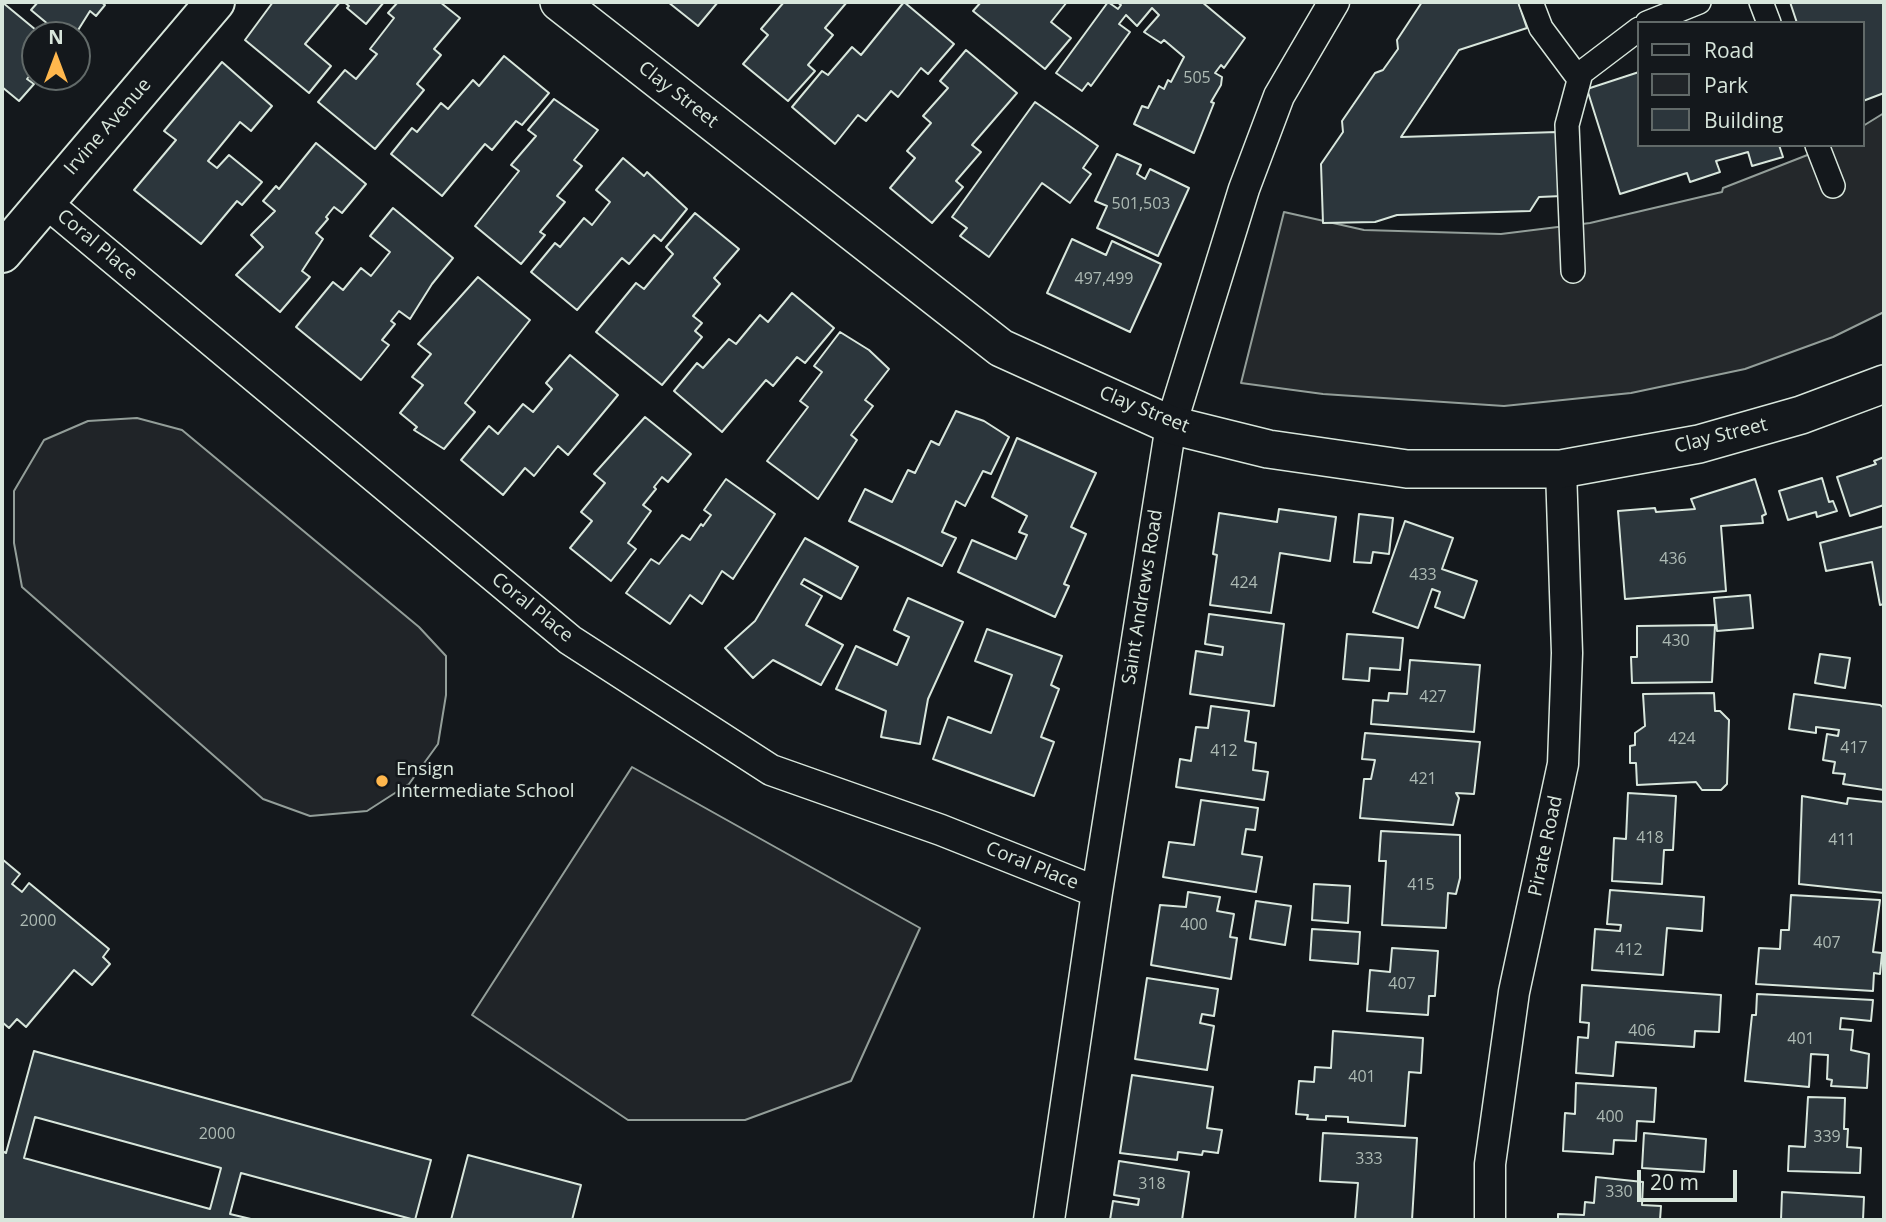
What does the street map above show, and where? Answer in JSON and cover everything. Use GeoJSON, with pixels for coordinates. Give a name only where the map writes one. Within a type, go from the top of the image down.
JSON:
{"type":"FeatureCollection","features":[{"type":"Feature","properties":{"kind":"main road","name":"Irvine Avenue"},"geometry":{"type":"LineString","coordinates":[[2,253],[215,2]]}},
{"type":"Feature","properties":{"kind":"street","name":"Clay Street"},"geometry":{"type":"LineString","coordinates":[[559,2],[1001,348],[1171,425],[1268,449],[1407,470],[1561,469],[1699,444],[1801,415],[1884,384]]}},
{"type":"Feature","properties":{"kind":"street"},"geometry":{"type":"LineString","coordinates":[[1531,2],[1541,28],[1579,79]]}},
{"type":"Feature","properties":{"kind":"street"},"geometry":{"type":"LineString","coordinates":[[1652,21],[1699,2]]}},
{"type":"Feature","properties":{"kind":"street"},"geometry":{"type":"LineString","coordinates":[[1761,2],[1768,21]]}},
{"type":"Feature","properties":{"kind":"street","name":"Saint Andrews Road"},"geometry":{"type":"LineString","coordinates":[[1049,1220],[1097,891],[1171,425],[1244,189],[1279,96],[1330,3]]}},
{"type":"Feature","properties":{"kind":"street"},"geometry":{"type":"LineString","coordinates":[[1573,271],[1567,125],[1579,79],[1581,73],[1638,30]]}},
{"type":"Feature","properties":{"kind":"street"},"geometry":{"type":"LineString","coordinates":[[1818,147],[1833,187]]}},
{"type":"Feature","properties":{"kind":"street","name":"Coral Place"},"geometry":{"type":"LineString","coordinates":[[44,201],[570,640],[771,769],[941,830],[1097,891]]}},
{"type":"Feature","properties":{"kind":"street","name":"Pirate Road"},"geometry":{"type":"LineString","coordinates":[[1490,1220],[1490,1164],[1514,992],[1563,764],[1567,653],[1561,469]]}},
{"type":"Feature","properties":{"kind":"green space"},"geometry":{"type":"Polygon","coordinates":[[[137,418],[182,430],[419,627],[446,656],[446,695],[438,744],[409,784],[367,811],[310,816],[263,799],[22,587],[14,543],[14,491],[44,440],[88,421],[137,418]]]}},
{"type":"Feature","properties":{"kind":"green space"},"geometry":{"type":"Polygon","coordinates":[[[632,767],[920,928],[851,1081],[745,1120],[628,1120],[472,1015],[632,767]]]}},
{"type":"Feature","properties":{"kind":"shaded area"},"geometry":{"type":"Polygon","coordinates":[[[1884,113],[1884,312],[1833,337],[1745,369],[1631,393],[1504,406],[1323,394],[1241,383],[1284,212],[1364,230],[1501,234],[1590,223],[1722,192],[1723,188],[1828,147],[1865,147],[1865,125],[1884,113]]]}},
{"type":"Feature","properties":{"kind":"building"},"geometry":{"type":"Polygon","coordinates":[[[2,2],[25,21],[21,21],[21,91],[28,91],[19,101],[2,87],[2,2]]]}},
{"type":"Feature","properties":{"kind":"building"},"geometry":{"type":"Polygon","coordinates":[[[38,2],[101,2],[105,5],[96,16],[90,11],[84,21],[44,21],[31,10],[38,2]]]}},
{"type":"Feature","properties":{"kind":"building"},"geometry":{"type":"Polygon","coordinates":[[[273,2],[340,2],[305,44],[331,66],[309,93],[245,40],[273,2]]]}},
{"type":"Feature","properties":{"kind":"building"},"geometry":{"type":"Polygon","coordinates":[[[344,2],[384,2],[366,24],[347,8],[349,6],[344,2]]]}},
{"type":"Feature","properties":{"kind":"building"},"geometry":{"type":"Polygon","coordinates":[[[398,2],[440,2],[460,18],[434,49],[441,55],[417,84],[424,90],[375,149],[318,102],[345,70],[356,79],[377,54],[370,49],[394,18],[388,13],[398,2]]]}},
{"type":"Feature","properties":{"kind":"building"},"geometry":{"type":"Polygon","coordinates":[[[668,2],[718,2],[698,26],[668,2]]]}},
{"type":"Feature","properties":{"kind":"building"},"geometry":{"type":"Polygon","coordinates":[[[784,2],[847,2],[825,28],[833,35],[808,65],[815,71],[788,101],[743,64],[768,35],[761,29],[784,2]]]}},
{"type":"Feature","properties":{"kind":"building"},"geometry":{"type":"Polygon","coordinates":[[[904,2],[954,44],[928,74],[921,68],[898,97],[891,91],[866,121],[858,115],[835,144],[792,107],[822,71],[828,75],[852,47],[861,55],[904,2]]]}},
{"type":"Feature","properties":{"kind":"building"},"geometry":{"type":"Polygon","coordinates":[[[981,2],[1067,2],[1051,22],[1071,38],[1045,69],[973,11],[981,2]]]}},
{"type":"Feature","properties":{"kind":"building"},"geometry":{"type":"Polygon","coordinates":[[[1108,2],[1118,9],[1121,5],[1117,2],[1202,2],[1245,38],[1224,68],[1221,65],[1215,73],[1222,77],[1221,85],[1211,102],[1214,103],[1194,153],[1134,124],[1142,106],[1148,108],[1159,86],[1164,89],[1168,80],[1171,82],[1184,57],[1164,40],[1161,43],[1144,32],[1159,15],[1152,8],[1137,26],[1126,15],[1119,24],[1130,32],[1091,86],[1088,83],[1082,91],[1056,73],[1108,2]]]}},
{"type":"Feature","properties":{"kind":"building"},"geometry":{"type":"Polygon","coordinates":[[[1422,2],[1518,2],[1527,28],[1459,50],[1401,137],[1557,132],[1562,196],[1539,197],[1530,211],[1397,215],[1375,222],[1323,223],[1321,164],[1343,132],[1342,121],[1375,73],[1383,70],[1398,49],[1397,40],[1422,2]]]}},
{"type":"Feature","properties":{"kind":"building"},"geometry":{"type":"Polygon","coordinates":[[[1790,2],[1884,2],[1884,93],[1865,100],[1865,21],[1796,21],[1790,2]]]}},
{"type":"Feature","properties":{"kind":"building"},"geometry":{"type":"Polygon","coordinates":[[[966,50],[1017,93],[972,145],[981,152],[956,181],[963,187],[932,223],[890,188],[915,158],[907,151],[931,123],[923,116],[948,88],[940,81],[966,50]]]}},
{"type":"Feature","properties":{"kind":"building"},"geometry":{"type":"Polygon","coordinates":[[[504,56],[549,93],[522,125],[516,121],[492,150],[485,144],[442,196],[391,154],[412,128],[417,132],[441,103],[448,109],[473,80],[479,86],[504,56]]]}},
{"type":"Feature","properties":{"kind":"building"},"geometry":{"type":"Polygon","coordinates":[[[222,62],[272,106],[251,131],[240,122],[208,161],[217,168],[229,155],[262,182],[242,205],[237,201],[201,244],[134,190],[176,140],[164,131],[222,62]]]}},
{"type":"Feature","properties":{"kind":"building"},"geometry":{"type":"Polygon","coordinates":[[[1638,72],[1638,147],[1780,147],[1783,157],[1752,166],[1748,152],[1716,161],[1720,172],[1690,182],[1687,173],[1620,194],[1587,89],[1638,72]]]}},
{"type":"Feature","properties":{"kind":"building"},"geometry":{"type":"Polygon","coordinates":[[[554,99],[598,130],[574,160],[582,166],[557,196],[565,202],[540,232],[545,235],[521,264],[475,226],[519,171],[511,165],[536,136],[528,130],[554,99]]]}},
{"type":"Feature","properties":{"kind":"building"},"geometry":{"type":"Polygon","coordinates":[[[1035,102],[1098,146],[1083,168],[1091,174],[1070,203],[1042,183],[989,257],[960,236],[967,228],[952,217],[1035,102]]]}},
{"type":"Feature","properties":{"kind":"building"},"geometry":{"type":"Polygon","coordinates":[[[316,143],[366,184],[342,213],[334,207],[326,217],[328,219],[316,233],[323,239],[302,271],[310,277],[280,312],[236,275],[263,247],[251,235],[275,211],[263,201],[276,186],[279,189],[316,143]]]}},
{"type":"Feature","properties":{"kind":"building"},"geometry":{"type":"Polygon","coordinates":[[[1117,154],[1141,165],[1137,174],[1145,179],[1150,169],[1189,188],[1158,256],[1097,228],[1107,206],[1095,201],[1117,154]]]}},
{"type":"Feature","properties":{"kind":"building"},"geometry":{"type":"Polygon","coordinates":[[[623,158],[644,176],[647,172],[687,209],[661,241],[654,235],[629,264],[622,258],[577,310],[531,272],[555,243],[560,247],[584,218],[592,225],[610,202],[596,190],[623,158]]]}},
{"type":"Feature","properties":{"kind":"building"},"geometry":{"type":"Polygon","coordinates":[[[393,208],[453,258],[432,284],[410,319],[399,311],[391,321],[395,324],[382,340],[389,345],[361,380],[296,327],[333,282],[343,290],[361,268],[371,276],[390,252],[370,236],[393,208]]]}},
{"type":"Feature","properties":{"kind":"building"},"geometry":{"type":"Polygon","coordinates":[[[695,213],[739,249],[714,278],[720,284],[693,316],[702,323],[695,331],[702,337],[662,385],[596,332],[636,283],[644,289],[673,254],[666,247],[695,213]]]}},
{"type":"Feature","properties":{"kind":"building"},"geometry":{"type":"Polygon","coordinates":[[[1072,239],[1106,255],[1112,241],[1161,264],[1130,332],[1047,293],[1072,239]]]}},
{"type":"Feature","properties":{"kind":"building"},"geometry":{"type":"Polygon","coordinates":[[[478,277],[530,320],[465,403],[475,412],[444,449],[414,430],[417,427],[400,413],[423,385],[412,377],[431,354],[418,344],[478,277]]]}},
{"type":"Feature","properties":{"kind":"building"},"geometry":{"type":"Polygon","coordinates":[[[792,293],[834,328],[805,363],[797,357],[773,386],[766,380],[722,432],[674,391],[697,363],[703,368],[729,339],[736,344],[760,315],[768,322],[792,293]]]}},
{"type":"Feature","properties":{"kind":"building"},"geometry":{"type":"Polygon","coordinates":[[[840,332],[869,350],[889,369],[865,400],[873,406],[851,435],[857,440],[818,499],[767,461],[808,407],[800,401],[822,372],[814,366],[840,332]]]}},
{"type":"Feature","properties":{"kind":"building"},"geometry":{"type":"Polygon","coordinates":[[[570,355],[618,395],[568,455],[558,446],[534,476],[525,468],[503,495],[461,460],[489,426],[498,434],[523,404],[533,412],[552,389],[546,383],[570,355]]]}},
{"type":"Feature","properties":{"kind":"building"},"geometry":{"type":"Polygon","coordinates":[[[956,411],[984,421],[1009,437],[991,474],[983,471],[965,506],[956,501],[942,532],[956,538],[942,566],[849,521],[865,489],[892,502],[908,470],[915,473],[931,441],[939,445],[956,411]]]}},
{"type":"Feature","properties":{"kind":"building"},"geometry":{"type":"Polygon","coordinates":[[[645,417],[691,454],[668,482],[662,477],[654,487],[656,489],[643,505],[651,511],[628,543],[636,549],[611,581],[570,548],[592,521],[581,512],[605,483],[594,474],[645,417]]]}},
{"type":"Feature","properties":{"kind":"building"},"geometry":{"type":"Polygon","coordinates":[[[1017,438],[1096,473],[1071,527],[1086,534],[1064,584],[1069,586],[1055,617],[958,572],[972,540],[1016,559],[1027,535],[1019,532],[1027,516],[992,497],[1017,438]]]}},
{"type":"Feature","properties":{"kind":"building"},"geometry":{"type":"Polygon","coordinates":[[[1884,457],[1884,505],[1850,516],[1837,477],[1876,464],[1874,461],[1884,457]]]}},
{"type":"Feature","properties":{"kind":"building"},"geometry":{"type":"Polygon","coordinates":[[[1822,478],[1829,502],[1833,501],[1837,511],[1817,517],[1816,512],[1788,520],[1779,491],[1822,478]]]}},
{"type":"Feature","properties":{"kind":"building"},"geometry":{"type":"Polygon","coordinates":[[[726,479],[775,514],[733,579],[722,571],[702,604],[690,595],[670,624],[626,593],[651,559],[659,564],[682,535],[690,540],[701,524],[703,526],[711,515],[704,510],[726,479]]]}},
{"type":"Feature","properties":{"kind":"building"},"geometry":{"type":"Polygon","coordinates":[[[1755,479],[1766,514],[1762,516],[1763,523],[1721,526],[1726,591],[1625,599],[1618,511],[1695,509],[1691,499],[1755,479]]]}},
{"type":"Feature","properties":{"kind":"building"},"geometry":{"type":"Polygon","coordinates":[[[1279,509],[1336,517],[1330,561],[1280,553],[1271,613],[1210,605],[1219,513],[1277,522],[1279,509]]]}},
{"type":"Feature","properties":{"kind":"building"},"geometry":{"type":"Polygon","coordinates":[[[1359,514],[1393,518],[1389,554],[1373,552],[1371,563],[1354,562],[1359,514]]]}},
{"type":"Feature","properties":{"kind":"building"},"geometry":{"type":"Polygon","coordinates":[[[1405,521],[1453,538],[1442,569],[1477,581],[1464,618],[1435,607],[1440,592],[1432,589],[1418,628],[1373,612],[1405,521]]]}},
{"type":"Feature","properties":{"kind":"building"},"geometry":{"type":"Polygon","coordinates":[[[1884,526],[1884,604],[1880,605],[1872,562],[1826,571],[1820,543],[1884,526]]]}},
{"type":"Feature","properties":{"kind":"building"},"geometry":{"type":"Polygon","coordinates":[[[805,538],[858,567],[841,599],[804,579],[801,584],[822,596],[806,625],[843,645],[821,685],[773,660],[753,678],[725,648],[755,621],[805,538]]]}},
{"type":"Feature","properties":{"kind":"building"},"geometry":{"type":"Polygon","coordinates":[[[1750,595],[1753,628],[1717,631],[1714,598],[1750,595]]]}},
{"type":"Feature","properties":{"kind":"building"},"geometry":{"type":"Polygon","coordinates":[[[908,598],[963,622],[928,699],[920,744],[881,737],[886,711],[836,689],[856,646],[897,665],[909,637],[894,630],[908,598]]]}},
{"type":"Feature","properties":{"kind":"building"},"geometry":{"type":"Polygon","coordinates":[[[1209,614],[1284,624],[1274,706],[1190,694],[1196,651],[1222,655],[1223,647],[1205,644],[1209,614]]]}},
{"type":"Feature","properties":{"kind":"building"},"geometry":{"type":"Polygon","coordinates":[[[1715,625],[1712,682],[1632,683],[1631,657],[1637,657],[1637,626],[1715,625]]]}},
{"type":"Feature","properties":{"kind":"building"},"geometry":{"type":"Polygon","coordinates":[[[987,629],[1062,656],[1051,685],[1059,689],[1041,737],[1054,742],[1034,796],[933,759],[948,717],[991,733],[1012,675],[975,661],[987,629]]]}},
{"type":"Feature","properties":{"kind":"building"},"geometry":{"type":"Polygon","coordinates":[[[1347,634],[1403,638],[1400,670],[1370,668],[1369,681],[1343,679],[1347,634]]]}},
{"type":"Feature","properties":{"kind":"building"},"geometry":{"type":"Polygon","coordinates":[[[1820,654],[1850,658],[1845,688],[1815,683],[1820,654]]]}},
{"type":"Feature","properties":{"kind":"building"},"geometry":{"type":"Polygon","coordinates":[[[1410,660],[1480,665],[1474,732],[1371,724],[1373,700],[1388,701],[1389,693],[1407,694],[1410,660]]]}},
{"type":"Feature","properties":{"kind":"building"},"geometry":{"type":"Polygon","coordinates":[[[1714,693],[1715,711],[1720,711],[1729,720],[1727,784],[1721,790],[1702,790],[1696,782],[1637,785],[1636,763],[1630,763],[1630,746],[1635,745],[1635,733],[1645,726],[1643,694],[1714,693]]]}},
{"type":"Feature","properties":{"kind":"building"},"geometry":{"type":"Polygon","coordinates":[[[1794,694],[1880,705],[1884,708],[1884,790],[1843,784],[1845,774],[1833,773],[1835,762],[1823,760],[1827,734],[1838,736],[1839,730],[1816,727],[1816,733],[1789,729],[1794,694]]]}},
{"type":"Feature","properties":{"kind":"building"},"geometry":{"type":"Polygon","coordinates":[[[1211,706],[1249,711],[1245,741],[1256,743],[1253,770],[1268,772],[1264,800],[1176,787],[1180,759],[1191,761],[1196,727],[1208,728],[1211,706]]]}},
{"type":"Feature","properties":{"kind":"building"},"geometry":{"type":"Polygon","coordinates":[[[1365,733],[1480,742],[1474,794],[1456,793],[1459,798],[1453,825],[1360,818],[1364,779],[1371,779],[1375,760],[1362,759],[1365,733]]]}},
{"type":"Feature","properties":{"kind":"building"},"geometry":{"type":"Polygon","coordinates":[[[1628,793],[1676,796],[1673,850],[1664,850],[1662,884],[1612,881],[1614,838],[1626,839],[1628,793]]]}},
{"type":"Feature","properties":{"kind":"building"},"geometry":{"type":"Polygon","coordinates":[[[1802,796],[1847,804],[1848,798],[1884,802],[1884,893],[1799,884],[1802,796]]]}},
{"type":"Feature","properties":{"kind":"building"},"geometry":{"type":"Polygon","coordinates":[[[1201,800],[1258,808],[1255,830],[1246,829],[1242,854],[1262,857],[1256,892],[1163,877],[1169,842],[1194,845],[1201,800]]]}},
{"type":"Feature","properties":{"kind":"building"},"geometry":{"type":"Polygon","coordinates":[[[1381,831],[1460,835],[1460,878],[1456,894],[1448,893],[1446,928],[1382,925],[1386,861],[1379,861],[1381,831]]]}},
{"type":"Feature","properties":{"kind":"building"},"geometry":{"type":"Polygon","coordinates":[[[2,859],[20,874],[12,884],[22,892],[29,883],[109,949],[103,957],[110,964],[92,985],[74,970],[26,1027],[17,1019],[9,1028],[2,1022],[2,859]]]}},
{"type":"Feature","properties":{"kind":"building"},"geometry":{"type":"Polygon","coordinates":[[[1314,884],[1350,886],[1348,923],[1312,920],[1314,884]]]}},
{"type":"Feature","properties":{"kind":"building"},"geometry":{"type":"Polygon","coordinates":[[[1610,890],[1704,897],[1702,931],[1667,928],[1663,975],[1592,970],[1595,929],[1620,931],[1621,925],[1607,924],[1610,890]]]}},
{"type":"Feature","properties":{"kind":"building"},"geometry":{"type":"Polygon","coordinates":[[[1188,892],[1220,897],[1217,911],[1234,914],[1230,937],[1237,938],[1231,979],[1151,965],[1160,905],[1186,907],[1188,892]]]}},
{"type":"Feature","properties":{"kind":"building"},"geometry":{"type":"Polygon","coordinates":[[[1791,895],[1880,900],[1873,952],[1882,953],[1880,974],[1874,973],[1873,991],[1756,984],[1759,948],[1780,949],[1781,930],[1789,930],[1791,895]]]}},
{"type":"Feature","properties":{"kind":"building"},"geometry":{"type":"Polygon","coordinates":[[[1256,901],[1291,906],[1285,945],[1250,939],[1256,901]]]}},
{"type":"Feature","properties":{"kind":"building"},"geometry":{"type":"Polygon","coordinates":[[[1312,929],[1360,932],[1358,964],[1310,960],[1312,929]]]}},
{"type":"Feature","properties":{"kind":"building"},"geometry":{"type":"Polygon","coordinates":[[[1392,948],[1438,951],[1435,996],[1429,996],[1428,1015],[1367,1011],[1370,970],[1390,972],[1392,948]]]}},
{"type":"Feature","properties":{"kind":"building"},"geometry":{"type":"Polygon","coordinates":[[[1147,978],[1218,989],[1214,1016],[1202,1014],[1200,1023],[1214,1026],[1207,1070],[1135,1059],[1147,978]]]}},
{"type":"Feature","properties":{"kind":"building"},"geometry":{"type":"Polygon","coordinates":[[[1582,985],[1721,995],[1719,1032],[1695,1031],[1694,1047],[1616,1042],[1613,1076],[1576,1073],[1578,1037],[1588,1038],[1589,1023],[1580,1022],[1582,985]]]}},
{"type":"Feature","properties":{"kind":"building"},"geometry":{"type":"Polygon","coordinates":[[[1757,994],[1873,1000],[1871,1021],[1841,1018],[1840,1029],[1853,1030],[1851,1050],[1869,1054],[1867,1088],[1831,1086],[1832,1080],[1827,1079],[1828,1055],[1811,1054],[1809,1087],[1745,1081],[1757,994]]]}},
{"type":"Feature","properties":{"kind":"building"},"geometry":{"type":"Polygon","coordinates":[[[1333,1031],[1423,1038],[1421,1073],[1409,1072],[1405,1126],[1348,1122],[1348,1117],[1307,1119],[1308,1115],[1296,1114],[1299,1081],[1314,1082],[1315,1067],[1331,1068],[1333,1031]]]}},
{"type":"Feature","properties":{"kind":"building"},"geometry":{"type":"Polygon","coordinates":[[[34,1051],[431,1160],[415,1220],[241,1173],[230,1214],[255,1220],[2,1220],[2,1151],[6,1153],[34,1051]],[[35,1117],[24,1158],[210,1209],[221,1168],[35,1117]]]}},
{"type":"Feature","properties":{"kind":"building"},"geometry":{"type":"Polygon","coordinates":[[[1132,1075],[1213,1087],[1207,1128],[1222,1130],[1218,1153],[1203,1151],[1202,1155],[1178,1152],[1177,1160],[1120,1153],[1132,1075]]]}},
{"type":"Feature","properties":{"kind":"building"},"geometry":{"type":"Polygon","coordinates":[[[1576,1083],[1656,1088],[1654,1122],[1637,1121],[1636,1141],[1614,1140],[1613,1154],[1563,1151],[1565,1113],[1575,1114],[1576,1083]]]}},
{"type":"Feature","properties":{"kind":"building"},"geometry":{"type":"Polygon","coordinates":[[[1808,1097],[1845,1098],[1844,1129],[1848,1129],[1847,1147],[1861,1148],[1860,1173],[1788,1171],[1789,1146],[1805,1147],[1808,1097]]]}},
{"type":"Feature","properties":{"kind":"building"},"geometry":{"type":"Polygon","coordinates":[[[1323,1133],[1417,1138],[1412,1220],[1355,1220],[1358,1183],[1320,1181],[1323,1133]]]}},
{"type":"Feature","properties":{"kind":"building"},"geometry":{"type":"Polygon","coordinates":[[[1644,1133],[1706,1139],[1704,1172],[1642,1168],[1644,1133]]]}},
{"type":"Feature","properties":{"kind":"building"},"geometry":{"type":"Polygon","coordinates":[[[468,1155],[581,1185],[572,1220],[451,1220],[468,1155]]]}},
{"type":"Feature","properties":{"kind":"building"},"geometry":{"type":"Polygon","coordinates":[[[1119,1161],[1189,1172],[1182,1220],[1110,1220],[1113,1201],[1138,1205],[1139,1199],[1114,1195],[1119,1161]]]}},
{"type":"Feature","properties":{"kind":"building"},"geometry":{"type":"Polygon","coordinates":[[[1596,1177],[1643,1182],[1642,1205],[1661,1206],[1660,1220],[1558,1220],[1558,1214],[1584,1215],[1585,1202],[1594,1203],[1596,1177]]]}},
{"type":"Feature","properties":{"kind":"building"},"geometry":{"type":"Polygon","coordinates":[[[1782,1192],[1864,1197],[1863,1220],[1781,1220],[1782,1192]]]}},
{"type":"Feature","properties":{"kind":"place","name":"Ensign Intermediate School"},"geometry":{"type":"Point","coordinates":[382,781]}}]}
